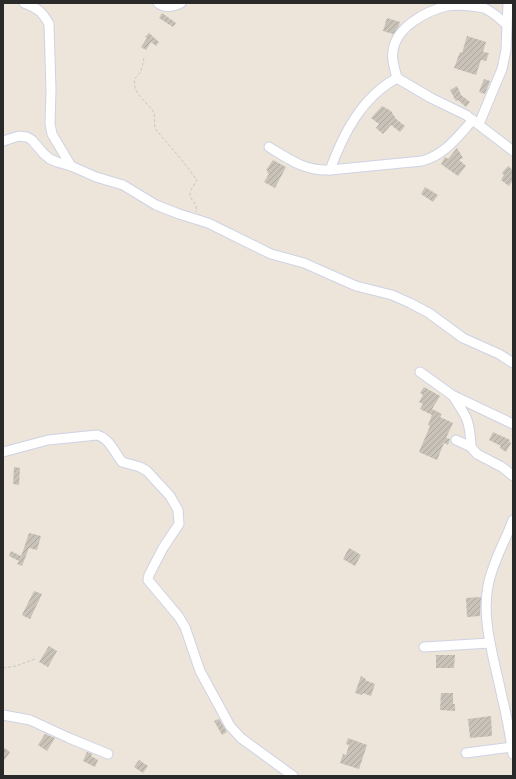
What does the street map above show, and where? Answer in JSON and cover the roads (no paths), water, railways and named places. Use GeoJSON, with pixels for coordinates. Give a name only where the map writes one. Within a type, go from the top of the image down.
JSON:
{"type":"FeatureCollection","features":[{"type":"Feature","properties":{"kind":"street"},"geometry":{"type":"LineString","coordinates":[[24,3],[38,8],[45,16],[49,24],[51,90],[50,124],[52,134],[71,166]]}},
{"type":"Feature","properties":{"kind":"street"},"geometry":{"type":"LineString","coordinates":[[158,3],[161,6],[168,7],[181,3]]}},
{"type":"Feature","properties":{"kind":"street"},"geometry":{"type":"LineString","coordinates":[[269,147],[300,166],[310,169],[330,170],[422,161],[432,158],[446,149],[476,122],[502,69],[506,50],[508,3]]}},
{"type":"Feature","properties":{"kind":"street"},"geometry":{"type":"LineString","coordinates":[[506,24],[491,12],[483,8],[447,4],[420,17],[402,32],[395,43],[392,58],[397,78],[430,98],[466,115],[513,151]]}},
{"type":"Feature","properties":{"kind":"street"},"geometry":{"type":"LineString","coordinates":[[330,170],[338,148],[357,115],[378,91],[397,78]]}},
{"type":"Feature","properties":{"kind":"street"},"geometry":{"type":"LineString","coordinates":[[3,141],[19,136],[27,136],[50,159],[124,186],[156,205],[208,223],[272,254],[310,266],[356,286],[381,292],[410,303],[429,313],[463,338],[500,354],[513,363]]}},
{"type":"Feature","properties":{"kind":"street"},"geometry":{"type":"LineString","coordinates":[[420,372],[452,395],[513,424]]}},
{"type":"Feature","properties":{"kind":"street"},"geometry":{"type":"LineString","coordinates":[[452,395],[468,420],[471,447]]}},
{"type":"Feature","properties":{"kind":"street"},"geometry":{"type":"LineString","coordinates":[[3,452],[48,440],[97,436],[105,438],[122,462],[140,467],[147,471],[170,496],[178,510],[179,524],[163,548],[149,575],[148,580],[179,617],[185,627],[200,671],[230,726],[241,738],[293,776]]}},
{"type":"Feature","properties":{"kind":"street"},"geometry":{"type":"LineString","coordinates":[[456,440],[471,447],[477,454],[502,467],[513,476]]}},
{"type":"Feature","properties":{"kind":"street"},"geometry":{"type":"LineString","coordinates":[[466,753],[512,750],[503,698],[490,643],[486,606],[488,585],[494,564],[513,520]]}},
{"type":"Feature","properties":{"kind":"street"},"geometry":{"type":"LineString","coordinates":[[424,647],[490,643]]}},
{"type":"Feature","properties":{"kind":"street"},"geometry":{"type":"LineString","coordinates":[[3,715],[30,720],[108,754]]}}]}
